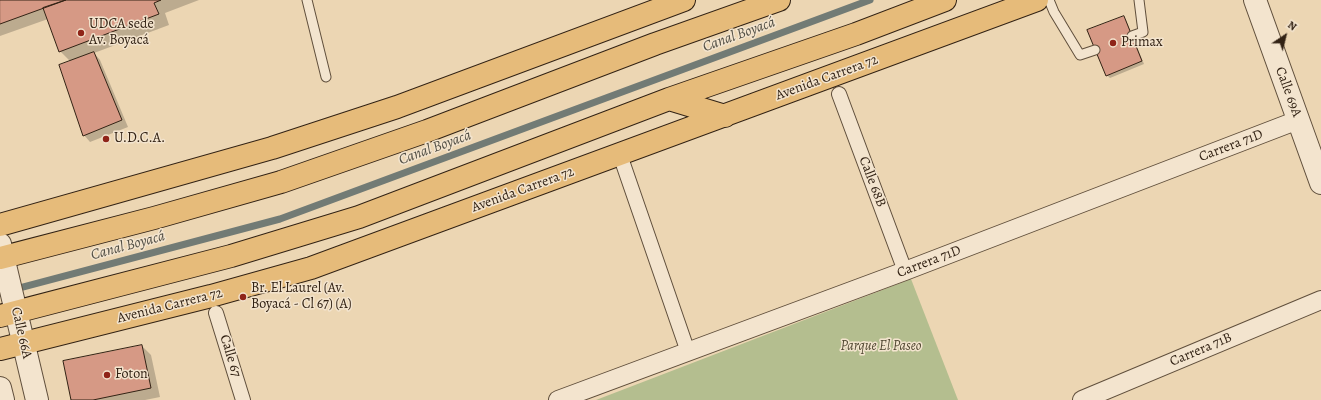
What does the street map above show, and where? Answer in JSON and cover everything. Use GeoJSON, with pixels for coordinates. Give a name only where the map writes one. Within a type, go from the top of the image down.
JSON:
{"type":"FeatureCollection","features":[{"type":"Feature","properties":{"kind":"highway"},"geometry":{"type":"LineString","coordinates":[[0,225],[272,148],[385,111],[684,0]]}},
{"type":"Feature","properties":{"kind":"highway"},"geometry":{"type":"LineString","coordinates":[[2,257],[146,220],[281,182],[434,128],[655,44],[779,0]]}},
{"type":"Feature","properties":{"kind":"highway"},"geometry":{"type":"LineString","coordinates":[[10,308],[231,256],[359,217],[669,99],[849,36],[945,0]]}},
{"type":"Feature","properties":{"kind":"highway","name":"Avenida Carrera 72"},"geometry":{"type":"LineString","coordinates":[[0,348],[218,294],[311,268],[1037,0]]}},
{"type":"Feature","properties":{"kind":"highway"},"geometry":{"type":"LineString","coordinates":[[669,99],[725,116]]}},
{"type":"Feature","properties":{"kind":"street","name":"Calle 69A"},"geometry":{"type":"LineString","coordinates":[[1255,0],[1321,183]]}},
{"type":"Feature","properties":{"kind":"street","name":"Calle 68B"},"geometry":{"type":"LineString","coordinates":[[839,94],[905,271]]}},
{"type":"Feature","properties":{"kind":"street","name":"Carrera 71D"},"geometry":{"type":"LineString","coordinates":[[558,400],[905,271],[1298,120]]}},
{"type":"Feature","properties":{"kind":"street"},"geometry":{"type":"LineString","coordinates":[[620,155],[688,352]]}},
{"type":"Feature","properties":{"kind":"street","name":"Calle 66A"},"geometry":{"type":"LineString","coordinates":[[2,257],[10,308],[23,342],[37,400]]}},
{"type":"Feature","properties":{"kind":"street","name":"Carrera 71B"},"geometry":{"type":"LineString","coordinates":[[1082,400],[1321,300]]}},
{"type":"Feature","properties":{"kind":"street","name":"Calle 67"},"geometry":{"type":"LineString","coordinates":[[216,313],[243,400]]}},
{"type":"Feature","properties":{"kind":"street"},"geometry":{"type":"LineString","coordinates":[[0,388],[3,400]]}},
{"type":"Feature","properties":{"kind":"lane"},"geometry":{"type":"LineString","coordinates":[[307,0],[326,77]]}},
{"type":"Feature","properties":{"kind":"lane"},"geometry":{"type":"LineString","coordinates":[[1049,0],[1054,12],[1080,55],[1095,50]]}},
{"type":"Feature","properties":{"kind":"lane"},"geometry":{"type":"LineString","coordinates":[[1132,36],[1143,32],[1139,0]]}},
{"type":"Feature","properties":{"kind":"green space","name":"Parque El Paseo"},"geometry":{"type":"Polygon","coordinates":[[[911,279],[958,400],[596,400],[911,279]]]}},
{"type":"Feature","properties":{"kind":"building"},"geometry":{"type":"Polygon","coordinates":[[[0,0],[66,0],[0,24],[0,0]]]}},
{"type":"Feature","properties":{"kind":"building","name":"UDCA sede Av. Boyacá"},"geometry":{"type":"Polygon","coordinates":[[[66,0],[161,0],[154,3],[159,14],[59,52],[43,8],[66,0]]]}},
{"type":"Feature","properties":{"kind":"building","name":"Primax"},"geometry":{"type":"Polygon","coordinates":[[[1124,16],[1142,61],[1106,76],[1087,30],[1124,16]]]}},
{"type":"Feature","properties":{"kind":"building"},"geometry":{"type":"Polygon","coordinates":[[[94,52],[122,120],[83,136],[59,65],[94,52]]]}},
{"type":"Feature","properties":{"kind":"building","name":"Foton"},"geometry":{"type":"Polygon","coordinates":[[[142,345],[151,388],[93,400],[71,400],[63,361],[142,345]]]}},
{"type":"Feature","properties":{"kind":"waterway","name":"Canal Boyacá"},"geometry":{"type":"LineString","coordinates":[[0,293],[280,219],[870,0]]}},
{"type":"Feature","properties":{"kind":"place","name":"UDCA sede Av. Boyacá"},"geometry":{"type":"Point","coordinates":[81,33]}},
{"type":"Feature","properties":{"kind":"place","name":"Primax"},"geometry":{"type":"Point","coordinates":[1113,43]}},
{"type":"Feature","properties":{"kind":"place","name":"U.D.C.A."},"geometry":{"type":"Point","coordinates":[106,139]}},
{"type":"Feature","properties":{"kind":"place","name":"Br. El Laurel (Av. Boyacá - Cl 67) (A)"},"geometry":{"type":"Point","coordinates":[243,297]}},
{"type":"Feature","properties":{"kind":"place","name":"Foton"},"geometry":{"type":"Point","coordinates":[107,375]}}]}
